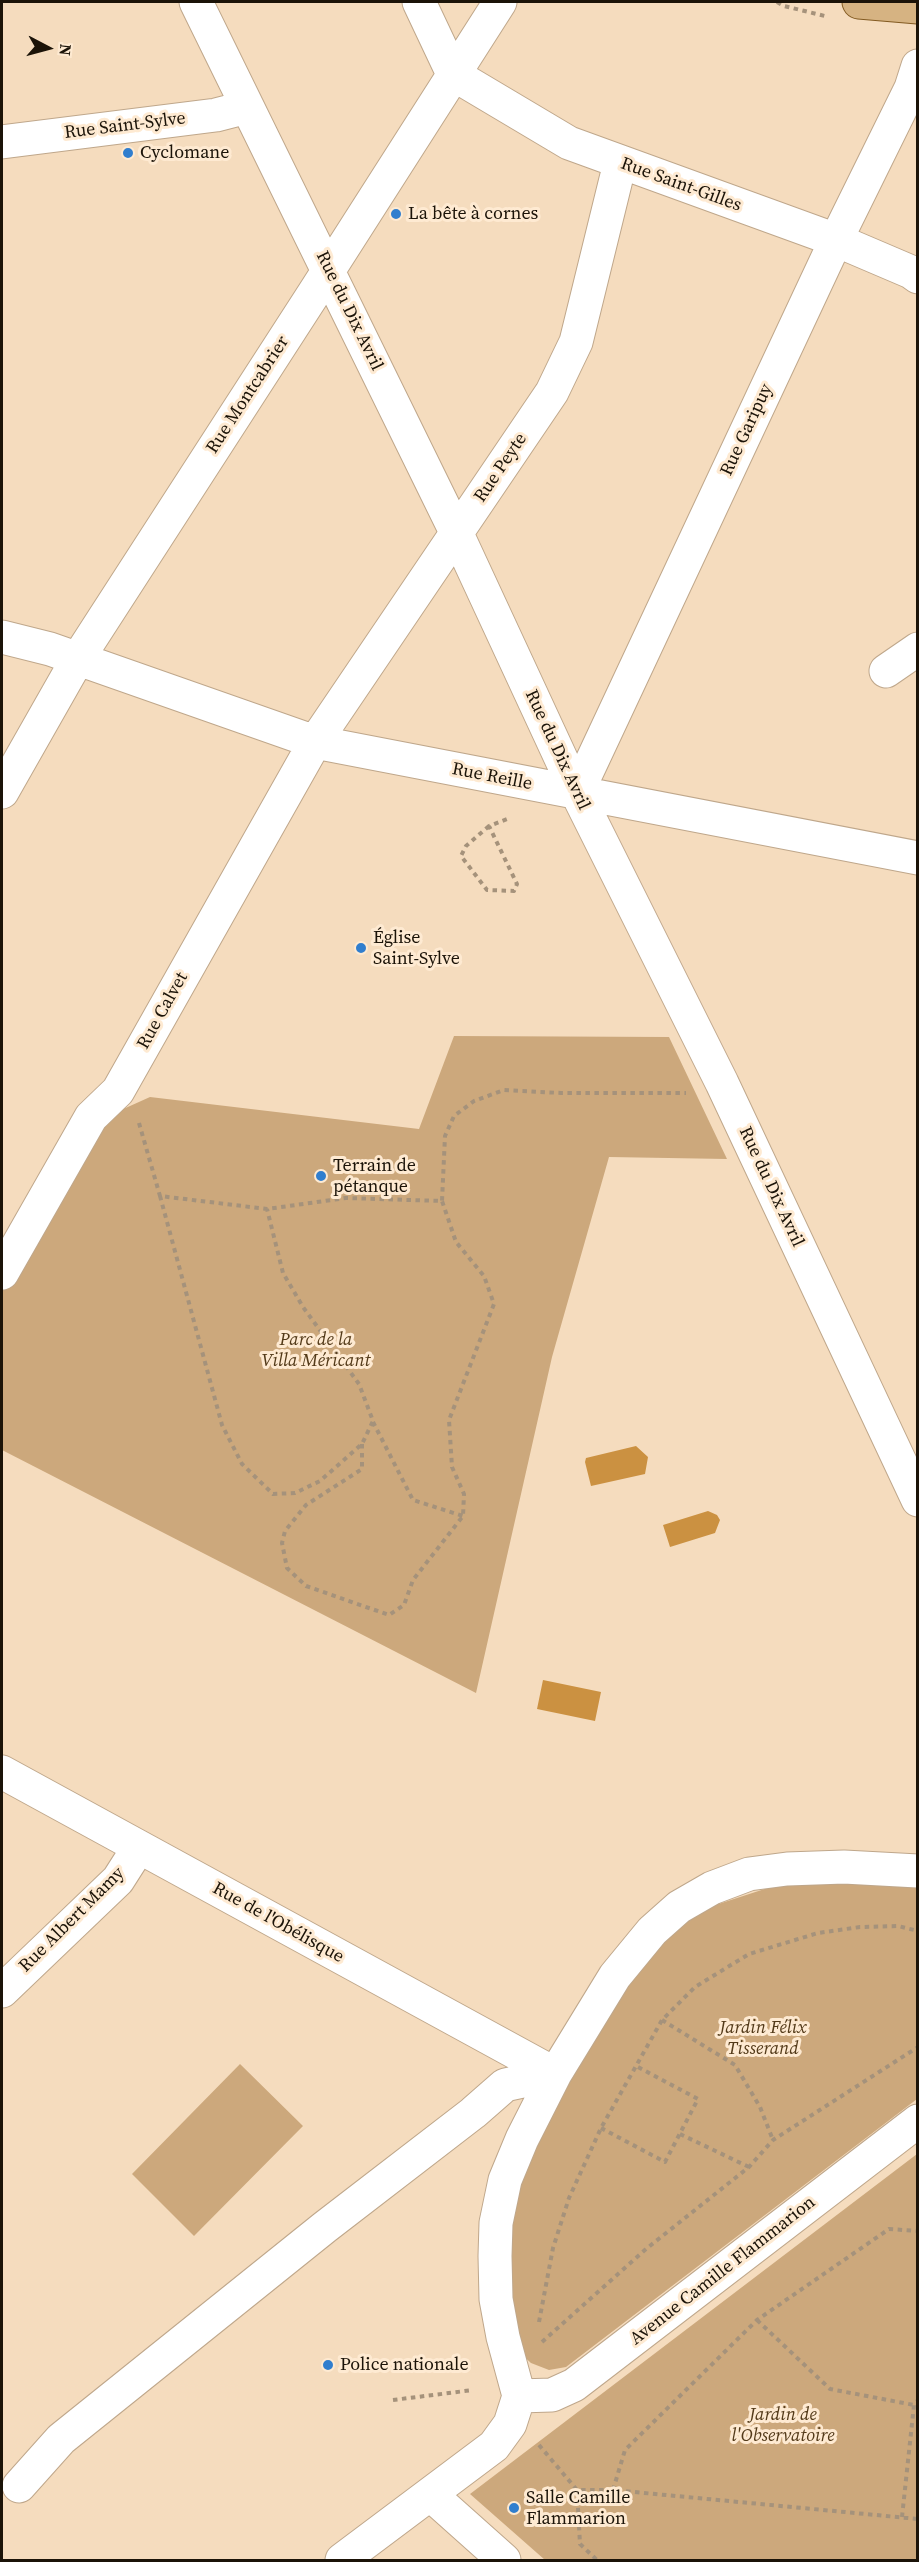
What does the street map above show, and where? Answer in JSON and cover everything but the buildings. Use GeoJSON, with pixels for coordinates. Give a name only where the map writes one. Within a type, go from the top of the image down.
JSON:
{"type":"FeatureCollection","features":[{"type":"Feature","properties":{"kind":"main road"},"geometry":{"type":"LineString","coordinates":[[858,2],[916,12]]}},
{"type":"Feature","properties":{"kind":"street","name":"Rue du Dix Avril"},"geometry":{"type":"LineString","coordinates":[[196,2],[457,534],[577,794],[722,1083],[918,1500]]}},
{"type":"Feature","properties":{"kind":"street"},"geometry":{"type":"LineString","coordinates":[[419,2],[453,74]]}},
{"type":"Feature","properties":{"kind":"street","name":"Rue Montcabrier"},"geometry":{"type":"LineString","coordinates":[[2,792],[77,660],[500,2]]}},
{"type":"Feature","properties":{"kind":"street","name":"Rue Garipuy"},"geometry":{"type":"LineString","coordinates":[[577,794],[836,240],[911,88],[918,66]]}},
{"type":"Feature","properties":{"kind":"street","name":"Rue Saint-Gilles"},"geometry":{"type":"LineString","coordinates":[[453,74],[569,143],[836,240],[918,277]]}},
{"type":"Feature","properties":{"kind":"street","name":"Rue Saint-Sylve"},"geometry":{"type":"LineString","coordinates":[[2,142],[216,115],[247,106]]}},
{"type":"Feature","properties":{"kind":"street","name":"Rue Peyte"},"geometry":{"type":"LineString","coordinates":[[315,742],[552,392],[576,342],[620,163]]}},
{"type":"Feature","properties":{"kind":"street","name":"Rue Reille"},"geometry":{"type":"LineString","coordinates":[[2,637],[24,642],[315,742],[918,858]]}},
{"type":"Feature","properties":{"kind":"street"},"geometry":{"type":"LineString","coordinates":[[886,671],[918,649]]}},
{"type":"Feature","properties":{"kind":"street","name":"Rue Calvet"},"geometry":{"type":"LineString","coordinates":[[2,1273],[91,1116],[118,1091],[315,742]]}},
{"type":"Feature","properties":{"kind":"street","name":"Rue de l'Obélisque"},"geometry":{"type":"LineString","coordinates":[[2,1772],[555,2073]]}},
{"type":"Feature","properties":{"kind":"street","name":"Rue Albert Mamy"},"geometry":{"type":"LineString","coordinates":[[2,1990],[118,1880],[139,1847]]}},
{"type":"Feature","properties":{"kind":"street"},"geometry":{"type":"LineString","coordinates":[[342,2560],[494,2446],[510,2424],[519,2397],[503,2337],[496,2299],[496,2223],[505,2180],[522,2139],[555,2073],[615,1977],[652,1931],[679,1907],[712,1888],[749,1874],[787,1869],[844,1867],[918,1871]]}},
{"type":"Feature","properties":{"kind":"street"},"geometry":{"type":"LineString","coordinates":[[19,2486],[61,2439],[325,2227],[473,2113],[505,2085],[555,2073]]}},
{"type":"Feature","properties":{"kind":"street","name":"Avenue Camille Flammarion"},"geometry":{"type":"LineString","coordinates":[[519,2397],[552,2395],[574,2385],[918,2121]]}},
{"type":"Feature","properties":{"kind":"street"},"geometry":{"type":"LineString","coordinates":[[430,2494],[504,2560]]}},
{"type":"Feature","properties":{"kind":"path"},"geometry":{"type":"LineString","coordinates":[[489,826],[518,884],[514,891],[487,890],[460,856],[466,846],[489,826],[511,818]]}},
{"type":"Feature","properties":{"kind":"path"},"geometry":{"type":"LineString","coordinates":[[373,1421],[363,1444],[362,1470],[306,1505],[285,1531],[282,1543],[287,1568],[306,1586],[389,1615],[404,1605],[413,1580],[463,1516],[464,1494],[452,1467],[449,1420],[494,1304],[484,1276],[456,1242],[442,1201],[445,1136],[454,1116],[474,1101],[504,1090],[561,1093],[696,1094],[722,1083]]}},
{"type":"Feature","properties":{"kind":"path"},"geometry":{"type":"LineString","coordinates":[[118,1091],[134,1104],[222,1425],[242,1464],[273,1494],[295,1492],[320,1481],[363,1444]]}},
{"type":"Feature","properties":{"kind":"path"},"geometry":{"type":"LineString","coordinates":[[160,1196],[267,1209],[346,1198],[442,1201]]}},
{"type":"Feature","properties":{"kind":"path"},"geometry":{"type":"LineString","coordinates":[[267,1209],[283,1273],[303,1307],[359,1384],[373,1421],[413,1500],[463,1516]]}},
{"type":"Feature","properties":{"kind":"path"},"geometry":{"type":"LineString","coordinates":[[538,2328],[553,2248],[569,2198],[601,2128],[662,2020],[695,1987],[750,1954],[818,1933],[860,1927],[898,1926],[918,1931]]}},
{"type":"Feature","properties":{"kind":"path"},"geometry":{"type":"LineString","coordinates":[[662,2020],[735,2065],[760,2106],[773,2139]]}},
{"type":"Feature","properties":{"kind":"path"},"geometry":{"type":"LineString","coordinates":[[537,2338],[536,2348],[646,2249],[749,2167],[773,2139],[918,2047]]}},
{"type":"Feature","properties":{"kind":"path"},"geometry":{"type":"LineString","coordinates":[[601,2128],[665,2162],[698,2099],[636,2066]]}},
{"type":"Feature","properties":{"kind":"path"},"geometry":{"type":"LineString","coordinates":[[680,2134],[749,2167]]}},
{"type":"Feature","properties":{"kind":"path"},"geometry":{"type":"LineString","coordinates":[[614,2490],[625,2450],[757,2320],[888,2229],[918,2231]]}},
{"type":"Feature","properties":{"kind":"path"},"geometry":{"type":"LineString","coordinates":[[757,2320],[830,2389],[914,2405]]}},
{"type":"Feature","properties":{"kind":"path"},"geometry":{"type":"LineString","coordinates":[[393,2400],[473,2390]]}},
{"type":"Feature","properties":{"kind":"path"},"geometry":{"type":"LineString","coordinates":[[519,2397],[538,2444],[577,2490],[580,2544],[597,2560]]}},
{"type":"Feature","properties":{"kind":"path"},"geometry":{"type":"LineString","coordinates":[[902,2517],[914,2405],[918,2400]]}},
{"type":"Feature","properties":{"kind":"path"},"geometry":{"type":"LineString","coordinates":[[577,2490],[614,2490],[918,2519]]}},
{"type":"Feature","properties":{"kind":"green space","name":"Parc de la Villa Méricant"},"geometry":{"type":"Polygon","coordinates":[[[454,1036],[669,1037],[727,1159],[609,1157],[552,1357],[476,1693],[2,1450],[2,1286],[110,1115],[150,1097],[419,1129],[454,1036]]]}},
{"type":"Feature","properties":{"kind":"green space","name":"Jardin Félix Tisserand"},"geometry":{"type":"Polygon","coordinates":[[[850,1880],[917,1885],[917,2099],[566,2367],[549,2370],[531,2363],[518,2351],[502,2276],[527,2147],[655,1944],[694,1912],[780,1884],[850,1880]]]}},
{"type":"Feature","properties":{"kind":"green space"},"geometry":{"type":"Polygon","coordinates":[[[240,2064],[303,2126],[194,2236],[132,2174],[240,2064]]]}},
{"type":"Feature","properties":{"kind":"green space","name":"Jardin de l'Observatoire"},"geometry":{"type":"Polygon","coordinates":[[[917,2154],[917,2560],[545,2560],[470,2494],[917,2154]]]}},
{"type":"Feature","properties":{"kind":"shaded area"},"geometry":{"type":"Polygon","coordinates":[[[636,1446],[648,1457],[645,1474],[591,1486],[586,1458],[636,1446]]]}},
{"type":"Feature","properties":{"kind":"shaded area"},"geometry":{"type":"Polygon","coordinates":[[[708,1511],[717,1515],[720,1520],[715,1533],[670,1547],[663,1525],[708,1511]]]}},
{"type":"Feature","properties":{"kind":"shaded area"},"geometry":{"type":"Polygon","coordinates":[[[543,1680],[601,1692],[595,1721],[537,1709],[543,1680]]]}},
{"type":"Feature","properties":{"kind":"place","name":"Cyclomane"},"geometry":{"type":"Point","coordinates":[128,153]}},
{"type":"Feature","properties":{"kind":"place","name":"La bête à cornes"},"geometry":{"type":"Point","coordinates":[396,214]}},
{"type":"Feature","properties":{"kind":"place","name":"Église Saint-Sylve"},"geometry":{"type":"Point","coordinates":[361,948]}},
{"type":"Feature","properties":{"kind":"place","name":"Terrain de pétanque"},"geometry":{"type":"Point","coordinates":[321,1176]}},
{"type":"Feature","properties":{"kind":"place","name":"Police nationale"},"geometry":{"type":"Point","coordinates":[328,2365]}},
{"type":"Feature","properties":{"kind":"place","name":"Salle Camille Flammarion"},"geometry":{"type":"Point","coordinates":[514,2508]}}]}
